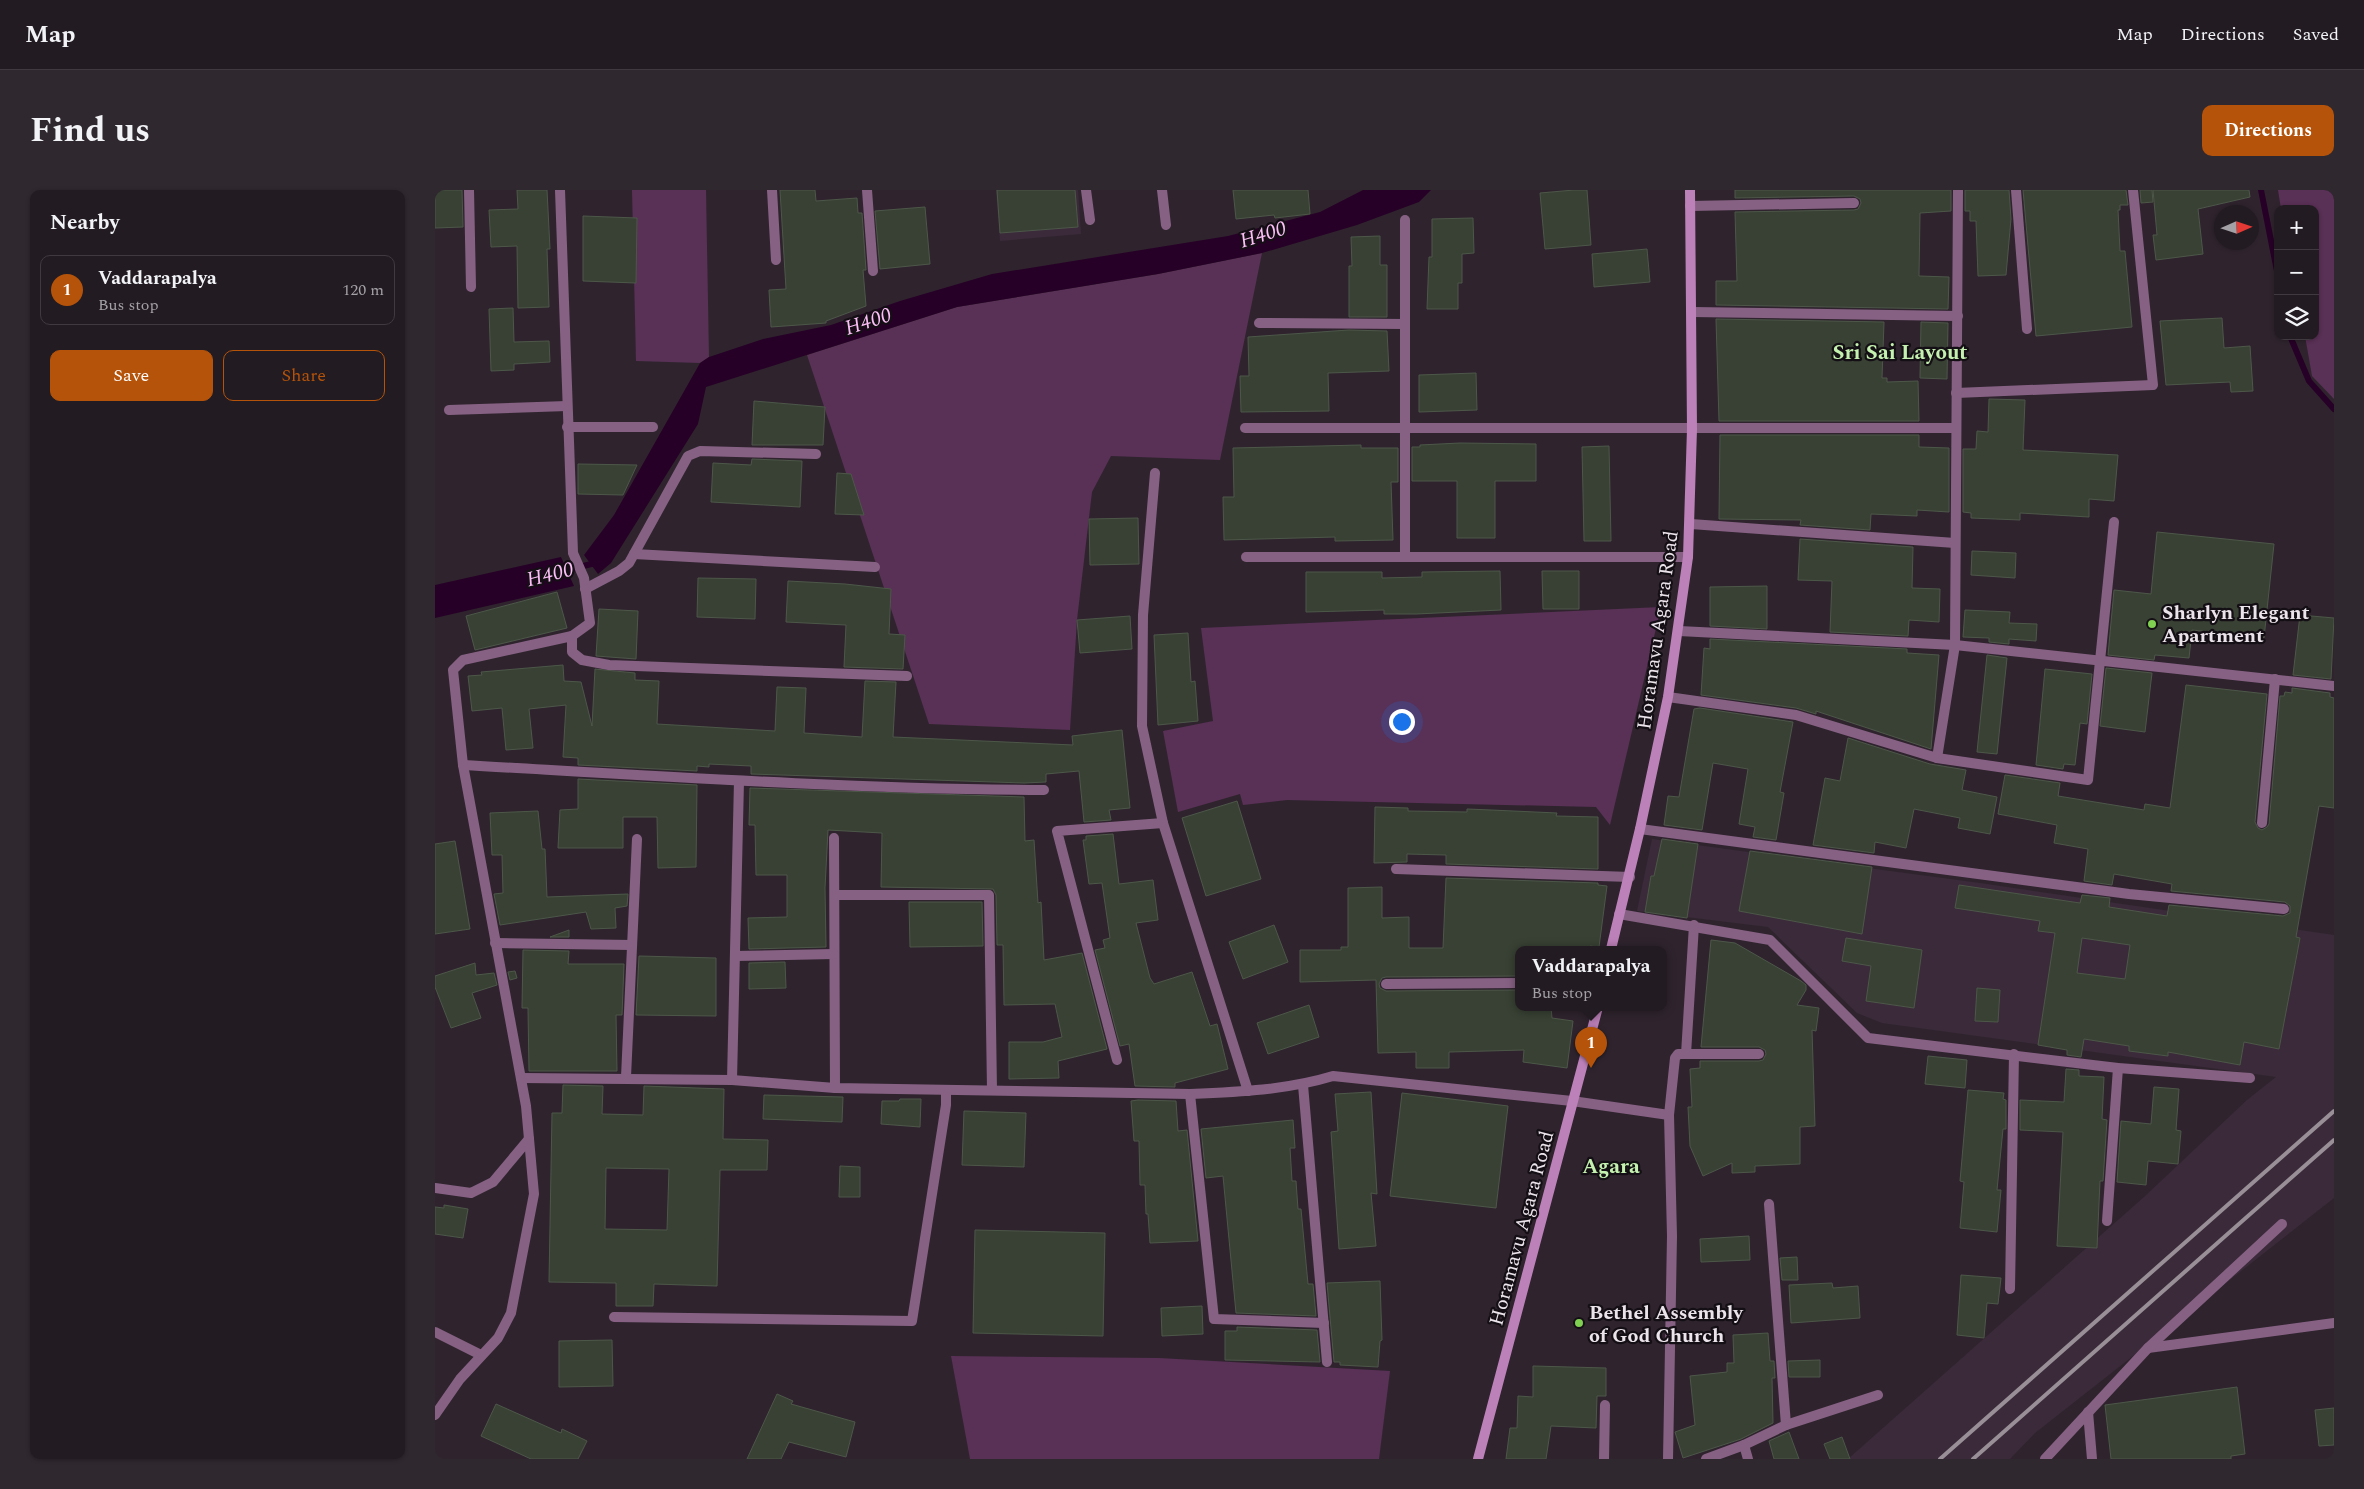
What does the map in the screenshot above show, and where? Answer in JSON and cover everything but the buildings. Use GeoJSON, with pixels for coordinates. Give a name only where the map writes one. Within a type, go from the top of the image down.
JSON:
{"type":"FeatureCollection","features":[{"type":"Feature","properties":{"kind":"street"},"geometry":{"type":"LineString","coordinates":[[469,190],[471,287]]}},
{"type":"Feature","properties":{"kind":"street"},"geometry":{"type":"LineString","coordinates":[[435,1415],[460,1379],[498,1338],[511,1313],[534,1194],[521,1078],[463,765],[453,670],[463,660],[572,636],[590,624],[584,578],[573,553],[560,190]]}},
{"type":"Feature","properties":{"kind":"street"},"geometry":{"type":"LineString","coordinates":[[772,190],[776,260]]}},
{"type":"Feature","properties":{"kind":"street"},"geometry":{"type":"LineString","coordinates":[[867,190],[873,272]]}},
{"type":"Feature","properties":{"kind":"street"},"geometry":{"type":"LineString","coordinates":[[1086,190],[1090,220]]}},
{"type":"Feature","properties":{"kind":"street"},"geometry":{"type":"LineString","coordinates":[[1162,190],[1166,225]]}},
{"type":"Feature","properties":{"kind":"street","name":"Horamavu Agara Road"},"geometry":{"type":"LineString","coordinates":[[1612,946],[1630,876],[1668,697],[1679,631],[1688,557],[1691,524],[1692,429],[1690,190]]}},
{"type":"Feature","properties":{"kind":"street"},"geometry":{"type":"LineString","coordinates":[[1937,758],[1955,645],[1958,190]]}},
{"type":"Feature","properties":{"kind":"street"},"geometry":{"type":"LineString","coordinates":[[2016,190],[2027,329]]}},
{"type":"Feature","properties":{"kind":"street"},"geometry":{"type":"LineString","coordinates":[[1956,393],[2153,385],[2133,190]]}},
{"type":"Feature","properties":{"kind":"street"},"geometry":{"type":"LineString","coordinates":[[1690,206],[1855,203]]}},
{"type":"Feature","properties":{"kind":"street"},"geometry":{"type":"LineString","coordinates":[[1405,220],[1405,558]]}},
{"type":"Feature","properties":{"kind":"street"},"geometry":{"type":"LineString","coordinates":[[1692,312],[1958,316]]}},
{"type":"Feature","properties":{"kind":"street"},"geometry":{"type":"LineString","coordinates":[[1259,323],[1405,324]]}},
{"type":"Feature","properties":{"kind":"street"},"geometry":{"type":"LineString","coordinates":[[449,410],[567,406]]}},
{"type":"Feature","properties":{"kind":"street"},"geometry":{"type":"LineString","coordinates":[[567,427],[653,427]]}},
{"type":"Feature","properties":{"kind":"street"},"geometry":{"type":"LineString","coordinates":[[1245,428],[1956,428]]}},
{"type":"Feature","properties":{"kind":"street"},"geometry":{"type":"LineString","coordinates":[[585,589],[619,571],[629,563],[688,456],[700,451],[816,454]]}},
{"type":"Feature","properties":{"kind":"street"},"geometry":{"type":"LineString","coordinates":[[1155,473],[1143,615],[1142,726],[1163,824],[1248,1091]]}},
{"type":"Feature","properties":{"kind":"street"},"geometry":{"type":"LineString","coordinates":[[1668,697],[1796,715],[1937,758],[2088,780],[2114,522]]}},
{"type":"Feature","properties":{"kind":"street"},"geometry":{"type":"LineString","coordinates":[[1691,524],[1955,543]]}},
{"type":"Feature","properties":{"kind":"street"},"geometry":{"type":"LineString","coordinates":[[634,554],[875,567]]}},
{"type":"Feature","properties":{"kind":"street"},"geometry":{"type":"LineString","coordinates":[[1246,557],[1688,557]]}},
{"type":"Feature","properties":{"kind":"street"},"geometry":{"type":"LineString","coordinates":[[1679,631],[1955,645],[2275,678],[2334,686]]}},
{"type":"Feature","properties":{"kind":"street"},"geometry":{"type":"LineString","coordinates":[[572,636],[572,652],[582,660],[609,665],[907,676]]}},
{"type":"Feature","properties":{"kind":"street"},"geometry":{"type":"LineString","coordinates":[[2262,823],[2275,678]]}},
{"type":"Feature","properties":{"kind":"street"},"geometry":{"type":"LineString","coordinates":[[463,765],[739,780],[952,789],[1044,790]]}},
{"type":"Feature","properties":{"kind":"street"},"geometry":{"type":"LineString","coordinates":[[732,1080],[739,780]]}},
{"type":"Feature","properties":{"kind":"street"},"geometry":{"type":"LineString","coordinates":[[1117,1060],[1057,831],[1163,824]]}},
{"type":"Feature","properties":{"kind":"street"},"geometry":{"type":"LineString","coordinates":[[1640,829],[2129,894],[2284,909]]}},
{"type":"Feature","properties":{"kind":"street"},"geometry":{"type":"LineString","coordinates":[[834,838],[835,1088]]}},
{"type":"Feature","properties":{"kind":"street"},"geometry":{"type":"LineString","coordinates":[[626,1078],[637,839]]}},
{"type":"Feature","properties":{"kind":"street"},"geometry":{"type":"LineString","coordinates":[[1396,869],[1630,876]]}},
{"type":"Feature","properties":{"kind":"street"},"geometry":{"type":"LineString","coordinates":[[835,895],[989,895],[992,1090]]}},
{"type":"Feature","properties":{"kind":"street"},"geometry":{"type":"LineString","coordinates":[[1619,914],[1694,925],[1770,940],[1868,1038],[2014,1054],[2117,1068],[2250,1078]]}},
{"type":"Feature","properties":{"kind":"street"},"geometry":{"type":"LineString","coordinates":[[1686,1054],[1694,925]]}},
{"type":"Feature","properties":{"kind":"street"},"geometry":{"type":"LineString","coordinates":[[495,943],[632,945]]}},
{"type":"Feature","properties":{"kind":"street"},"geometry":{"type":"LineString","coordinates":[[735,956],[834,954]]}},
{"type":"Feature","properties":{"kind":"street"},"geometry":{"type":"LineString","coordinates":[[1386,984],[1515,983]]}},
{"type":"Feature","properties":{"kind":"street","name":"Horamavu Agara Road"},"geometry":{"type":"LineString","coordinates":[[1478,1459],[1597,1011]]}},
{"type":"Feature","properties":{"kind":"street"},"geometry":{"type":"LineString","coordinates":[[1668,1459],[1672,1236],[1669,1116],[1675,1058],[1678,1054],[1759,1054]]}},
{"type":"Feature","properties":{"kind":"street"},"geometry":{"type":"LineString","coordinates":[[2010,1289],[2014,1054]]}},
{"type":"Feature","properties":{"kind":"street"},"geometry":{"type":"LineString","coordinates":[[2107,1221],[2117,1068]]}},
{"type":"Feature","properties":{"kind":"street"},"geometry":{"type":"LineString","coordinates":[[521,1078],[732,1080],[835,1088],[1190,1094],[1248,1091],[1303,1085],[1333,1076],[1572,1101],[1669,1116]]}},
{"type":"Feature","properties":{"kind":"street"},"geometry":{"type":"LineString","coordinates":[[1303,1085],[1327,1362]]}},
{"type":"Feature","properties":{"kind":"street"},"geometry":{"type":"LineString","coordinates":[[614,1317],[912,1321],[946,1106],[946,1091]]}},
{"type":"Feature","properties":{"kind":"street"},"geometry":{"type":"LineString","coordinates":[[1190,1094],[1214,1319],[1324,1324]]}},
{"type":"Feature","properties":{"kind":"street"},"geometry":{"type":"LineString","coordinates":[[435,1188],[471,1193],[493,1182],[529,1139]]}},
{"type":"Feature","properties":{"kind":"street"},"geometry":{"type":"LineString","coordinates":[[1769,1204],[1786,1425]]}},
{"type":"Feature","properties":{"kind":"street"},"geometry":{"type":"LineString","coordinates":[[2045,1459],[2148,1348],[2282,1224]]}},
{"type":"Feature","properties":{"kind":"street"},"geometry":{"type":"LineString","coordinates":[[2148,1348],[2334,1324]]}},
{"type":"Feature","properties":{"kind":"street"},"geometry":{"type":"LineString","coordinates":[[435,1332],[481,1355]]}},
{"type":"Feature","properties":{"kind":"street"},"geometry":{"type":"LineString","coordinates":[[1706,1459],[1744,1445],[1786,1425],[1878,1395]]}},
{"type":"Feature","properties":{"kind":"street"},"geometry":{"type":"LineString","coordinates":[[1604,1459],[1605,1405]]}},
{"type":"Feature","properties":{"kind":"street"},"geometry":{"type":"LineString","coordinates":[[2088,1412],[2092,1459]]}},
{"type":"Feature","properties":{"kind":"street"},"geometry":{"type":"LineString","coordinates":[[1744,1445],[1748,1459]]}},
{"type":"Feature","properties":{"kind":"shaded area"},"geometry":{"type":"Polygon","coordinates":[[[632,190],[706,190],[709,357],[700,363],[636,361],[632,190]]]}},
{"type":"Feature","properties":{"kind":"shaded area"},"geometry":{"type":"Polygon","coordinates":[[[996,190],[1078,190],[1081,234],[1000,241],[996,190]]]}},
{"type":"Feature","properties":{"kind":"shaded area"},"geometry":{"type":"Polygon","coordinates":[[[2278,190],[2334,190],[2334,399],[2312,376],[2306,340],[2319,340],[2319,205],[2280,205],[2278,190]]]}},
{"type":"Feature","properties":{"kind":"shaded area"},"geometry":{"type":"Polygon","coordinates":[[[1262,253],[1220,460],[1111,456],[1092,492],[1077,620],[1070,730],[929,724],[807,355],[957,307],[1158,274],[1262,253]]]}},
{"type":"Feature","properties":{"kind":"shaded area"},"geometry":{"type":"Polygon","coordinates":[[[1661,607],[1610,825],[1596,807],[1287,800],[1243,805],[1240,794],[1178,812],[1163,731],[1213,721],[1201,628],[1661,607]]]}},
{"type":"Feature","properties":{"kind":"shaded area"},"geometry":{"type":"Polygon","coordinates":[[[1652,839],[1980,883],[2334,935],[2334,1198],[2035,1433],[2010,1459],[1848,1459],[2144,1197],[2247,1100],[2276,1077],[1882,1023],[1857,1013],[1768,927],[1637,911],[1652,839]]]}},
{"type":"Feature","properties":{"kind":"shaded area"},"geometry":{"type":"Polygon","coordinates":[[[951,1356],[1159,1358],[1390,1371],[1379,1459],[970,1459],[951,1356]]]}},
{"type":"Feature","properties":{"kind":"water"},"geometry":{"type":"Polygon","coordinates":[[[1363,190],[1431,190],[1419,202],[1357,225],[1262,253],[1158,274],[957,307],[706,387],[698,424],[611,563],[598,574],[584,555],[614,515],[700,363],[709,357],[763,339],[831,325],[900,301],[992,274],[1228,236],[1320,212],[1363,190]]]}},
{"type":"Feature","properties":{"kind":"water"},"geometry":{"type":"Polygon","coordinates":[[[561,557],[574,586],[435,618],[435,585],[561,557]]]}},
{"type":"Feature","properties":{"kind":"waterway"},"geometry":{"type":"LineString","coordinates":[[2261,190],[2274,256]]}},
{"type":"Feature","properties":{"kind":"waterway"},"geometry":{"type":"LineString","coordinates":[[2292,340],[2309,381],[2334,409]]}},
{"type":"Feature","properties":{"kind":"waterway","name":"H400"},"geometry":{"type":"LineString","coordinates":[[560,572],[599,562]]}},
{"type":"Feature","properties":{"kind":"railway"},"geometry":{"type":"LineString","coordinates":[[1940,1459],[2334,1111]]}},
{"type":"Feature","properties":{"kind":"railway"},"geometry":{"type":"LineString","coordinates":[[1973,1459],[2334,1140]]}},
{"type":"Feature","properties":{"kind":"place","name":"Sharlyn Elegant Apartment"},"geometry":{"type":"Point","coordinates":[2152,624]}},
{"type":"Feature","properties":{"kind":"place","name":"Vaddarapalya"},"geometry":{"type":"Point","coordinates":[1591,1068]}},
{"type":"Feature","properties":{"kind":"place","name":"Bethel Assembly of God Church"},"geometry":{"type":"Point","coordinates":[1579,1323]}},
{"type":"Feature","properties":{"kind":"district","name":"Sri Sai Layout"},"geometry":{"type":"Point","coordinates":[1900,352]}},
{"type":"Feature","properties":{"kind":"district","name":"Agara"},"geometry":{"type":"Point","coordinates":[1611,1166]}}]}
